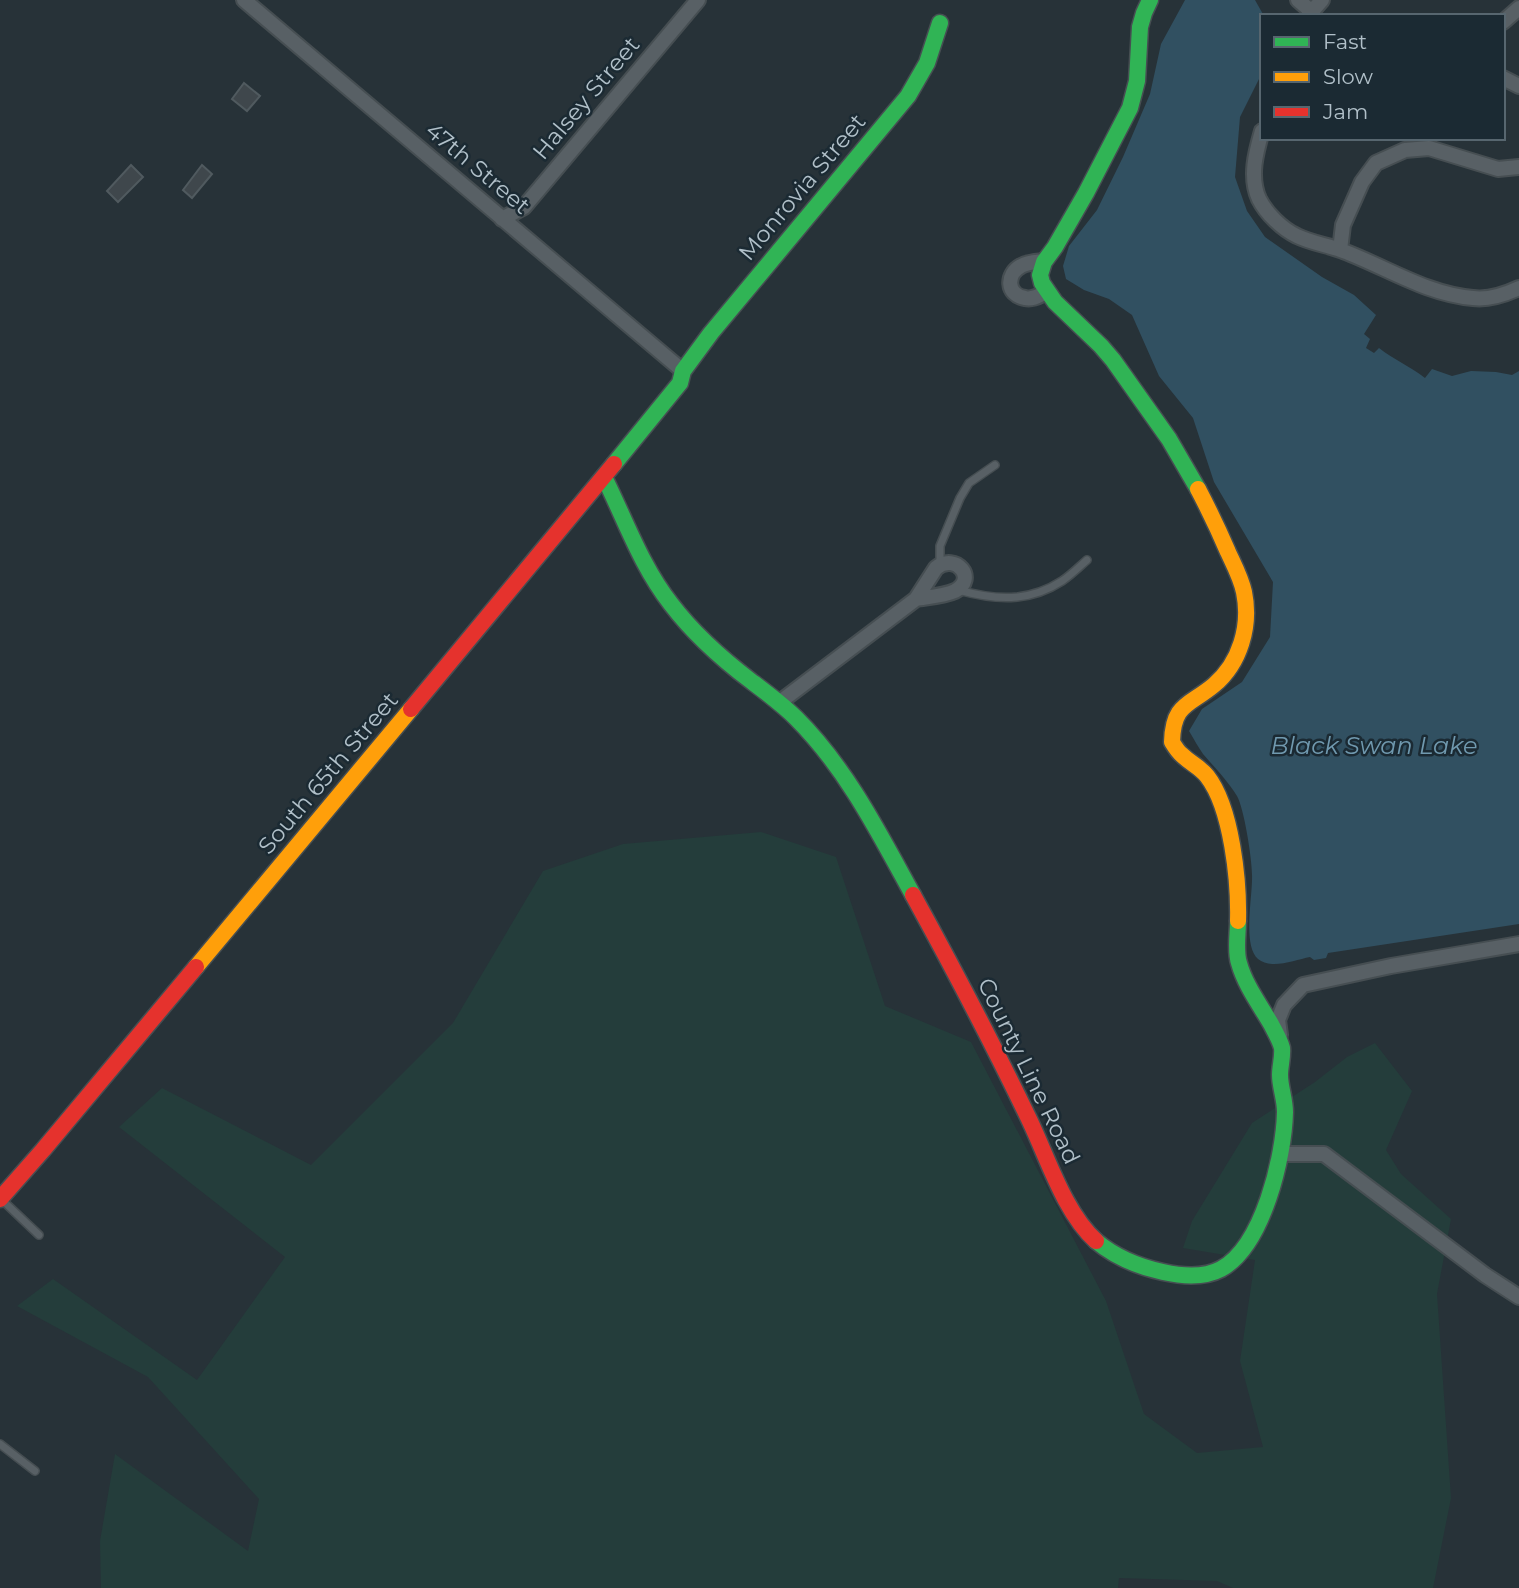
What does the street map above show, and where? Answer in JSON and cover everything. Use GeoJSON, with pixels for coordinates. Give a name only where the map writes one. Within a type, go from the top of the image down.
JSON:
{"type":"FeatureCollection","features":[{"type":"Feature","properties":{"kind":"street","name":"47th Street"},"geometry":{"type":"LineString","coordinates":[[244,0],[684,371]]}},
{"type":"Feature","properties":{"kind":"street","name":"Halsey Street"},"geometry":{"type":"LineString","coordinates":[[502,219],[524,207],[698,0]]}},
{"type":"Feature","properties":{"kind":"street"},"geometry":{"type":"LineString","coordinates":[[1150,0],[1139,27],[1138,68],[1132,104],[1085,198],[1044,261],[1040,275],[1044,288],[1057,304],[1103,347],[1171,442],[1208,508],[1245,593],[1247,612],[1241,644],[1234,662],[1223,678],[1182,707],[1172,725],[1172,742],[1210,781],[1226,820],[1238,903],[1238,962],[1282,1048]]}},
{"type":"Feature","properties":{"kind":"street"},"geometry":{"type":"LineString","coordinates":[[1298,0],[1310,14],[1322,0]]}},
{"type":"Feature","properties":{"kind":"street"},"geometry":{"type":"LineString","coordinates":[[1505,20],[1519,8]]}},
{"type":"Feature","properties":{"kind":"street","name":"Monrovia Street"},"geometry":{"type":"LineString","coordinates":[[684,371],[711,333],[908,96],[927,63],[940,23]]}},
{"type":"Feature","properties":{"kind":"street"},"geometry":{"type":"LineString","coordinates":[[1260,140],[1253,173],[1259,199],[1275,220],[1296,236],[1340,250],[1450,296],[1495,298],[1519,288]]}},
{"type":"Feature","properties":{"kind":"street"},"geometry":{"type":"LineString","coordinates":[[1340,250],[1343,225],[1362,182],[1376,163],[1405,150],[1429,148],[1499,169],[1519,167]]}},
{"type":"Feature","properties":{"kind":"street"},"geometry":{"type":"LineString","coordinates":[[1044,261],[1023,264],[1013,272],[1009,280],[1010,288],[1027,299],[1047,292]]}},
{"type":"Feature","properties":{"kind":"street","name":"South 65th Street"},"geometry":{"type":"LineString","coordinates":[[0,1199],[604,477],[680,383],[684,371]]}},
{"type":"Feature","properties":{"kind":"street","name":"County Line Road"},"geometry":{"type":"LineString","coordinates":[[604,477],[646,566],[663,594],[682,618],[714,649],[780,702],[807,730],[830,757],[857,797],[972,1005],[1023,1105],[1069,1205],[1082,1226],[1101,1246],[1136,1264],[1185,1276],[1223,1269],[1238,1255],[1263,1215],[1280,1154],[1285,1108],[1280,1076],[1282,1048]]}},
{"type":"Feature","properties":{"kind":"street"},"geometry":{"type":"LineString","coordinates":[[780,702],[916,599],[940,565],[955,563],[962,569],[964,583],[957,590],[916,599]]}},
{"type":"Feature","properties":{"kind":"street"},"geometry":{"type":"LineString","coordinates":[[1282,1048],[1278,1020],[1284,1005],[1303,985],[1391,966],[1519,944]]}},
{"type":"Feature","properties":{"kind":"street"},"geometry":{"type":"LineString","coordinates":[[1280,1154],[1324,1154],[1485,1275],[1519,1297]]}},
{"type":"Feature","properties":{"kind":"lane"},"geometry":{"type":"LineString","coordinates":[[940,565],[940,545],[960,498],[969,483],[995,465]]}},
{"type":"Feature","properties":{"kind":"lane"},"geometry":{"type":"LineString","coordinates":[[957,590],[1011,599],[1042,592],[1064,580],[1087,560]]}},
{"type":"Feature","properties":{"kind":"lane"},"geometry":{"type":"LineString","coordinates":[[0,1199],[39,1235]]}},
{"type":"Feature","properties":{"kind":"lane"},"geometry":{"type":"LineString","coordinates":[[0,1444],[35,1471]]}},
{"type":"Feature","properties":{"kind":"green space"},"geometry":{"type":"Polygon","coordinates":[[[761,832],[836,857],[885,1006],[971,1042],[1106,1301],[1144,1414],[1197,1453],[1263,1447],[1240,1361],[1255,1260],[1183,1248],[1192,1221],[1252,1123],[1315,1082],[1347,1057],[1375,1043],[1412,1091],[1386,1150],[1401,1174],[1451,1219],[1437,1294],[1451,1498],[1433,1588],[1233,1588],[1217,1581],[1119,1578],[1118,1588],[101,1588],[100,1541],[115,1454],[248,1551],[259,1499],[148,1377],[17,1306],[53,1279],[197,1380],[285,1257],[119,1127],[162,1088],[311,1165],[453,1023],[543,871],[623,844],[761,832]]]}},
{"type":"Feature","properties":{"kind":"water","name":"Black Swan Lake"},"geometry":{"type":"Polygon","coordinates":[[[1185,0],[1255,0],[1263,14],[1260,14],[1260,77],[1240,117],[1235,177],[1247,211],[1265,237],[1322,277],[1354,295],[1376,315],[1364,334],[1370,339],[1366,348],[1374,353],[1379,348],[1425,378],[1432,369],[1452,376],[1471,371],[1512,375],[1519,371],[1519,924],[1328,953],[1326,958],[1314,960],[1310,957],[1270,964],[1258,959],[1253,952],[1249,932],[1252,868],[1242,811],[1237,796],[1203,754],[1189,731],[1202,709],[1242,682],[1270,637],[1273,582],[1214,482],[1193,418],[1159,376],[1132,315],[1109,299],[1084,290],[1066,279],[1063,266],[1069,246],[1097,210],[1123,157],[1150,94],[1161,44],[1185,0]]]}},
{"type":"Feature","properties":{"kind":"building"},"geometry":{"type":"Polygon","coordinates":[[[244,83],[260,96],[247,111],[232,99],[244,83]]]}},
{"type":"Feature","properties":{"kind":"building"},"geometry":{"type":"Polygon","coordinates":[[[131,165],[143,177],[118,202],[107,191],[131,165]]]}},
{"type":"Feature","properties":{"kind":"building"},"geometry":{"type":"Polygon","coordinates":[[[202,165],[212,174],[192,198],[183,190],[202,165]]]}},
{"type":"Feature","properties":{"kind":"traffic: fast"},"geometry":{"type":"LineString","coordinates":[[1150,0],[1140,27],[1137,81],[1130,108],[1086,193],[1044,262],[1040,275],[1042,283],[1055,302],[1113,360],[1169,439],[1198,489]]}},
{"type":"Feature","properties":{"kind":"traffic: fast"},"geometry":{"type":"LineString","coordinates":[[614,464],[680,383],[683,371],[711,333],[908,96],[927,63],[940,23]]}},
{"type":"Feature","properties":{"kind":"traffic: fast"},"geometry":{"type":"LineString","coordinates":[[604,477],[642,558],[671,604],[708,645],[796,718],[831,758],[861,802],[913,895]]}},
{"type":"Feature","properties":{"kind":"traffic: fast"},"geometry":{"type":"LineString","coordinates":[[1096,1241],[1119,1257],[1146,1267],[1163,1272],[1200,1275],[1221,1269],[1236,1257],[1249,1241],[1259,1221],[1275,1175],[1284,1131],[1285,1107],[1280,1075],[1282,1048],[1242,971],[1237,953],[1238,921]]}},
{"type":"Feature","properties":{"kind":"traffic: slow"},"geometry":{"type":"LineString","coordinates":[[1198,489],[1239,577],[1244,592],[1246,618],[1241,643],[1231,666],[1214,685],[1179,712],[1172,742],[1181,754],[1207,776],[1223,807],[1235,866],[1238,921]]}},
{"type":"Feature","properties":{"kind":"traffic: slow"},"geometry":{"type":"LineString","coordinates":[[196,967],[411,709]]}},
{"type":"Feature","properties":{"kind":"traffic: jam"},"geometry":{"type":"LineString","coordinates":[[411,709],[614,464]]}},
{"type":"Feature","properties":{"kind":"traffic: jam"},"geometry":{"type":"LineString","coordinates":[[913,895],[1000,1059],[1065,1198],[1084,1229],[1096,1241]]}},
{"type":"Feature","properties":{"kind":"traffic: jam"},"geometry":{"type":"LineString","coordinates":[[0,1199],[196,967]]}}]}
